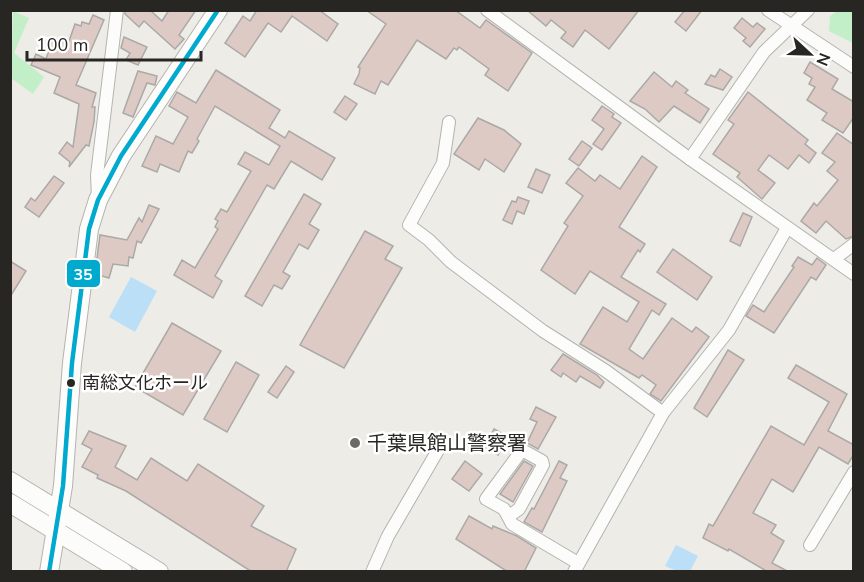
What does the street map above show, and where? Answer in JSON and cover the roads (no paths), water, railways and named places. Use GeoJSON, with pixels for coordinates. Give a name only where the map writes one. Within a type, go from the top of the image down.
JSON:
{"type":"FeatureCollection","features":[{"type":"Feature","properties":{"kind":"highway"},"geometry":{"type":"LineString","coordinates":[[49,572],[60,510],[89,229],[98,200],[121,156],[218,10]]}},
{"type":"Feature","properties":{"kind":"highway"},"geometry":{"type":"LineString","coordinates":[[10,481],[159,572]]}},
{"type":"Feature","properties":{"kind":"highway"},"geometry":{"type":"LineString","coordinates":[[10,503],[123,572]]}},
{"type":"Feature","properties":{"kind":"street"},"geometry":{"type":"LineString","coordinates":[[98,200],[97,175],[117,10]]}},
{"type":"Feature","properties":{"kind":"street"},"geometry":{"type":"LineString","coordinates":[[768,10],[854,67]]}},
{"type":"Feature","properties":{"kind":"street"},"geometry":{"type":"LineString","coordinates":[[690,159],[764,52],[808,10]]}},
{"type":"Feature","properties":{"kind":"street"},"geometry":{"type":"LineString","coordinates":[[496,13],[690,159],[854,273]]}},
{"type":"Feature","properties":{"kind":"street"},"geometry":{"type":"LineString","coordinates":[[449,122],[443,163],[409,225],[429,240],[451,262],[543,331],[606,371],[663,413]]}},
{"type":"Feature","properties":{"kind":"street"},"geometry":{"type":"LineString","coordinates":[[509,516],[519,509],[543,465],[542,460],[522,450],[486,499],[504,509],[512,524],[576,567],[663,413],[729,330],[787,228]]}},
{"type":"Feature","properties":{"kind":"street"},"geometry":{"type":"LineString","coordinates":[[834,259],[854,244]]}},
{"type":"Feature","properties":{"kind":"street"},"geometry":{"type":"LineString","coordinates":[[372,572],[388,536],[441,445]]}},
{"type":"Feature","properties":{"kind":"street"},"geometry":{"type":"LineString","coordinates":[[810,545],[854,472]]}},
{"type":"Feature","properties":{"kind":"water"},"geometry":{"type":"Polygon","coordinates":[[[131,277],[157,291],[135,332],[109,317],[131,277]]]}},
{"type":"Feature","properties":{"kind":"water"},"geometry":{"type":"Polygon","coordinates":[[[676,545],[698,556],[690,571],[677,571],[665,566],[676,545]]]}},
{"type":"Feature","properties":{"kind":"place","name":"南総文化ホール"},"geometry":{"type":"Point","coordinates":[71,383]}},
{"type":"Feature","properties":{"kind":"place","name":"千葉県館山警察署"},"geometry":{"type":"Point","coordinates":[355,443]}}]}
